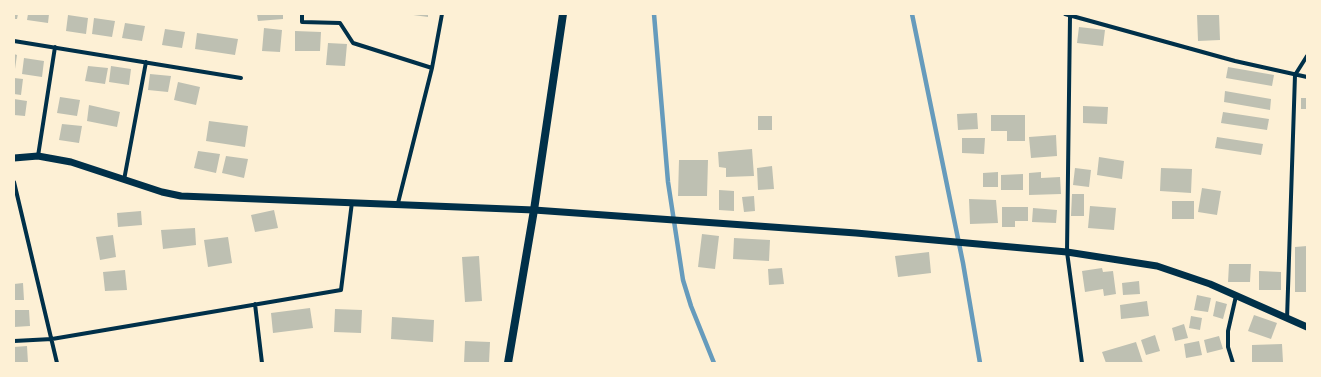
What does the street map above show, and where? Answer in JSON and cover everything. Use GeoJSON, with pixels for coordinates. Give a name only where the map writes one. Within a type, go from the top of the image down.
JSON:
{"type":"FeatureCollection","features":[{"type":"Feature","properties":{"kind":"main road"},"geometry":{"type":"LineString","coordinates":[[508,363],[534,210],[563,14]]}},
{"type":"Feature","properties":{"kind":"street"},"geometry":{"type":"LineString","coordinates":[[302,14],[302,22],[340,23],[353,43],[432,68]]}},
{"type":"Feature","properties":{"kind":"street"},"geometry":{"type":"LineString","coordinates":[[398,203],[432,68],[442,14]]}},
{"type":"Feature","properties":{"kind":"street"},"geometry":{"type":"LineString","coordinates":[[1082,363],[1067,252],[1068,15],[1235,61],[1307,77]]}},
{"type":"Feature","properties":{"kind":"street"},"geometry":{"type":"LineString","coordinates":[[14,41],[241,78]]}},
{"type":"Feature","properties":{"kind":"street"},"geometry":{"type":"LineString","coordinates":[[38,156],[55,47]]}},
{"type":"Feature","properties":{"kind":"street"},"geometry":{"type":"LineString","coordinates":[[1287,319],[1295,75],[1307,56]]}},
{"type":"Feature","properties":{"kind":"street"},"geometry":{"type":"LineString","coordinates":[[124,180],[146,62]]}},
{"type":"Feature","properties":{"kind":"street"},"geometry":{"type":"LineString","coordinates":[[14,158],[38,156],[88,166],[124,180],[162,192],[181,196],[398,203],[534,210],[856,233],[1067,252],[1157,266],[1210,284],[1307,327]]}},
{"type":"Feature","properties":{"kind":"street"},"geometry":{"type":"LineString","coordinates":[[14,182],[57,363]]}},
{"type":"Feature","properties":{"kind":"street"},"geometry":{"type":"LineString","coordinates":[[14,341],[52,339],[341,290],[352,202]]}},
{"type":"Feature","properties":{"kind":"street"},"geometry":{"type":"LineString","coordinates":[[1233,363],[1228,347],[1228,331],[1236,296]]}},
{"type":"Feature","properties":{"kind":"street"},"geometry":{"type":"LineString","coordinates":[[254,304],[262,363]]}},
{"type":"Feature","properties":{"kind":"building"},"geometry":{"type":"Polygon","coordinates":[[[14,14],[18,14],[17,19],[14,19],[14,14]]]}},
{"type":"Feature","properties":{"kind":"building"},"geometry":{"type":"Polygon","coordinates":[[[28,14],[49,14],[48,23],[27,20],[28,14]]]}},
{"type":"Feature","properties":{"kind":"building"},"geometry":{"type":"Polygon","coordinates":[[[257,14],[283,14],[283,19],[258,21],[257,14]]]}},
{"type":"Feature","properties":{"kind":"building"},"geometry":{"type":"Polygon","coordinates":[[[406,14],[428,14],[428,17],[406,14]]]}},
{"type":"Feature","properties":{"kind":"building"},"geometry":{"type":"Polygon","coordinates":[[[1197,14],[1219,14],[1220,40],[1198,41],[1197,14]]]}},
{"type":"Feature","properties":{"kind":"building"},"geometry":{"type":"Polygon","coordinates":[[[68,15],[88,18],[86,34],[66,31],[68,15]]]}},
{"type":"Feature","properties":{"kind":"building"},"geometry":{"type":"Polygon","coordinates":[[[94,18],[115,21],[112,37],[92,34],[94,18]]]}},
{"type":"Feature","properties":{"kind":"building"},"geometry":{"type":"Polygon","coordinates":[[[125,23],[145,26],[142,41],[122,38],[125,23]]]}},
{"type":"Feature","properties":{"kind":"building"},"geometry":{"type":"Polygon","coordinates":[[[1079,27],[1105,30],[1103,46],[1077,43],[1079,27]]]}},
{"type":"Feature","properties":{"kind":"building"},"geometry":{"type":"Polygon","coordinates":[[[264,28],[282,30],[280,52],[262,51],[264,28]]]}},
{"type":"Feature","properties":{"kind":"building"},"geometry":{"type":"Polygon","coordinates":[[[165,29],[185,32],[182,48],[162,45],[165,29]]]}},
{"type":"Feature","properties":{"kind":"building"},"geometry":{"type":"Polygon","coordinates":[[[295,31],[321,32],[320,51],[295,51],[295,31]]]}},
{"type":"Feature","properties":{"kind":"building"},"geometry":{"type":"Polygon","coordinates":[[[197,33],[238,39],[235,55],[195,49],[197,33]]]}},
{"type":"Feature","properties":{"kind":"building"},"geometry":{"type":"Polygon","coordinates":[[[328,43],[347,44],[345,66],[326,65],[328,43]]]}},
{"type":"Feature","properties":{"kind":"building"},"geometry":{"type":"Polygon","coordinates":[[[14,54],[17,55],[15,69],[14,69],[14,54]]]}},
{"type":"Feature","properties":{"kind":"building"},"geometry":{"type":"Polygon","coordinates":[[[24,58],[44,61],[42,77],[22,74],[24,58]]]}},
{"type":"Feature","properties":{"kind":"building"},"geometry":{"type":"Polygon","coordinates":[[[88,66],[108,68],[105,84],[85,81],[88,66]]]}},
{"type":"Feature","properties":{"kind":"building"},"geometry":{"type":"Polygon","coordinates":[[[111,66],[131,69],[129,85],[109,82],[111,66]]]}},
{"type":"Feature","properties":{"kind":"building"},"geometry":{"type":"Polygon","coordinates":[[[1228,67],[1274,75],[1272,86],[1226,78],[1228,67]]]}},
{"type":"Feature","properties":{"kind":"building"},"geometry":{"type":"Polygon","coordinates":[[[150,74],[171,76],[168,92],[148,90],[150,74]]]}},
{"type":"Feature","properties":{"kind":"building"},"geometry":{"type":"Polygon","coordinates":[[[14,78],[23,79],[21,95],[14,94],[14,78]]]}},
{"type":"Feature","properties":{"kind":"building"},"geometry":{"type":"Polygon","coordinates":[[[178,82],[200,87],[196,105],[174,100],[178,82]]]}},
{"type":"Feature","properties":{"kind":"building"},"geometry":{"type":"Polygon","coordinates":[[[1225,91],[1271,99],[1270,110],[1224,102],[1225,91]]]}},
{"type":"Feature","properties":{"kind":"building"},"geometry":{"type":"Polygon","coordinates":[[[60,97],[80,100],[77,116],[57,113],[60,97]]]}},
{"type":"Feature","properties":{"kind":"building"},"geometry":{"type":"Polygon","coordinates":[[[1301,98],[1307,98],[1307,109],[1301,109],[1301,98]]]}},
{"type":"Feature","properties":{"kind":"building"},"geometry":{"type":"Polygon","coordinates":[[[14,99],[27,101],[25,116],[14,115],[14,99]]]}},
{"type":"Feature","properties":{"kind":"building"},"geometry":{"type":"Polygon","coordinates":[[[89,105],[120,112],[117,127],[87,121],[89,105]]]}},
{"type":"Feature","properties":{"kind":"building"},"geometry":{"type":"Polygon","coordinates":[[[1083,106],[1108,107],[1107,124],[1083,123],[1083,106]]]}},
{"type":"Feature","properties":{"kind":"building"},"geometry":{"type":"Polygon","coordinates":[[[1223,112],[1269,119],[1267,130],[1221,123],[1223,112]]]}},
{"type":"Feature","properties":{"kind":"building"},"geometry":{"type":"Polygon","coordinates":[[[977,113],[978,129],[958,130],[957,114],[977,113]]]}},
{"type":"Feature","properties":{"kind":"building"},"geometry":{"type":"Polygon","coordinates":[[[991,115],[1025,115],[1025,141],[1007,141],[1007,131],[991,131],[991,115]]]}},
{"type":"Feature","properties":{"kind":"building"},"geometry":{"type":"Polygon","coordinates":[[[758,116],[772,116],[772,130],[758,130],[758,116]]]}},
{"type":"Feature","properties":{"kind":"building"},"geometry":{"type":"Polygon","coordinates":[[[209,121],[248,126],[245,147],[206,141],[209,121]]]}},
{"type":"Feature","properties":{"kind":"building"},"geometry":{"type":"Polygon","coordinates":[[[62,124],[82,126],[79,143],[59,140],[62,124]]]}},
{"type":"Feature","properties":{"kind":"building"},"geometry":{"type":"Polygon","coordinates":[[[1056,135],[1057,156],[1031,158],[1029,137],[1056,135]]]}},
{"type":"Feature","properties":{"kind":"building"},"geometry":{"type":"Polygon","coordinates":[[[1217,137],[1263,144],[1261,155],[1215,148],[1217,137]]]}},
{"type":"Feature","properties":{"kind":"building"},"geometry":{"type":"Polygon","coordinates":[[[962,138],[985,138],[984,154],[962,153],[962,138]]]}},
{"type":"Feature","properties":{"kind":"building"},"geometry":{"type":"Polygon","coordinates":[[[752,149],[754,176],[726,177],[726,168],[719,167],[718,152],[752,149]]]}},
{"type":"Feature","properties":{"kind":"building"},"geometry":{"type":"Polygon","coordinates":[[[198,151],[220,154],[216,173],[194,168],[198,151]]]}},
{"type":"Feature","properties":{"kind":"building"},"geometry":{"type":"Polygon","coordinates":[[[226,156],[248,159],[244,178],[222,173],[226,156]]]}},
{"type":"Feature","properties":{"kind":"building"},"geometry":{"type":"Polygon","coordinates":[[[1099,157],[1124,161],[1122,179],[1097,175],[1099,157]]]}},
{"type":"Feature","properties":{"kind":"building"},"geometry":{"type":"Polygon","coordinates":[[[679,160],[708,160],[707,196],[678,196],[679,160]]]}},
{"type":"Feature","properties":{"kind":"building"},"geometry":{"type":"Polygon","coordinates":[[[772,166],[774,189],[758,190],[757,168],[772,166]]]}},
{"type":"Feature","properties":{"kind":"building"},"geometry":{"type":"Polygon","coordinates":[[[1075,168],[1091,170],[1089,187],[1073,185],[1075,168]]]}},
{"type":"Feature","properties":{"kind":"building"},"geometry":{"type":"Polygon","coordinates":[[[1161,168],[1192,169],[1191,193],[1160,191],[1161,168]]]}},
{"type":"Feature","properties":{"kind":"building"},"geometry":{"type":"Polygon","coordinates":[[[998,172],[998,187],[983,187],[983,173],[998,172]]]}},
{"type":"Feature","properties":{"kind":"building"},"geometry":{"type":"Polygon","coordinates":[[[1041,172],[1041,178],[1060,177],[1061,194],[1029,195],[1029,173],[1041,172]]]}},
{"type":"Feature","properties":{"kind":"building"},"geometry":{"type":"Polygon","coordinates":[[[1023,174],[1023,190],[1001,190],[1001,175],[1023,174]]]}},
{"type":"Feature","properties":{"kind":"building"},"geometry":{"type":"Polygon","coordinates":[[[1202,188],[1221,191],[1217,215],[1198,212],[1202,188]]]}},
{"type":"Feature","properties":{"kind":"building"},"geometry":{"type":"Polygon","coordinates":[[[719,190],[734,191],[734,211],[719,210],[719,190]]]}},
{"type":"Feature","properties":{"kind":"building"},"geometry":{"type":"Polygon","coordinates":[[[1072,194],[1084,194],[1084,216],[1071,216],[1072,194]]]}},
{"type":"Feature","properties":{"kind":"building"},"geometry":{"type":"Polygon","coordinates":[[[754,196],[755,211],[744,212],[742,197],[754,196]]]}},
{"type":"Feature","properties":{"kind":"building"},"geometry":{"type":"Polygon","coordinates":[[[969,199],[996,200],[998,223],[970,224],[969,199]]]}},
{"type":"Feature","properties":{"kind":"building"},"geometry":{"type":"Polygon","coordinates":[[[1172,201],[1194,201],[1194,219],[1172,219],[1172,201]]]}},
{"type":"Feature","properties":{"kind":"building"},"geometry":{"type":"Polygon","coordinates":[[[1090,206],[1116,208],[1114,230],[1088,228],[1090,206]]]}},
{"type":"Feature","properties":{"kind":"building"},"geometry":{"type":"Polygon","coordinates":[[[1002,207],[1028,207],[1028,221],[1015,221],[1015,227],[1002,227],[1002,207]]]}},
{"type":"Feature","properties":{"kind":"building"},"geometry":{"type":"Polygon","coordinates":[[[1033,208],[1057,210],[1056,223],[1032,222],[1033,208]]]}},
{"type":"Feature","properties":{"kind":"building"},"geometry":{"type":"Polygon","coordinates":[[[274,210],[278,228],[255,232],[251,215],[274,210]]]}},
{"type":"Feature","properties":{"kind":"building"},"geometry":{"type":"Polygon","coordinates":[[[141,211],[142,225],[118,227],[117,213],[141,211]]]}},
{"type":"Feature","properties":{"kind":"building"},"geometry":{"type":"Polygon","coordinates":[[[195,228],[196,245],[163,249],[161,230],[195,228]]]}},
{"type":"Feature","properties":{"kind":"building"},"geometry":{"type":"Polygon","coordinates":[[[702,234],[719,236],[715,269],[698,267],[702,234]]]}},
{"type":"Feature","properties":{"kind":"building"},"geometry":{"type":"Polygon","coordinates":[[[113,235],[116,257],[100,260],[96,237],[113,235]]]}},
{"type":"Feature","properties":{"kind":"building"},"geometry":{"type":"Polygon","coordinates":[[[228,237],[232,263],[208,267],[204,240],[228,237]]]}},
{"type":"Feature","properties":{"kind":"building"},"geometry":{"type":"Polygon","coordinates":[[[734,238],[770,240],[769,261],[733,259],[734,238]]]}},
{"type":"Feature","properties":{"kind":"building"},"geometry":{"type":"Polygon","coordinates":[[[1307,246],[1307,292],[1295,292],[1295,247],[1307,246]]]}},
{"type":"Feature","properties":{"kind":"building"},"geometry":{"type":"Polygon","coordinates":[[[929,252],[931,273],[898,277],[895,256],[929,252]]]}},
{"type":"Feature","properties":{"kind":"building"},"geometry":{"type":"Polygon","coordinates":[[[479,256],[482,301],[465,302],[462,257],[479,256]]]}},
{"type":"Feature","properties":{"kind":"building"},"geometry":{"type":"Polygon","coordinates":[[[1229,264],[1251,264],[1250,282],[1228,282],[1229,264]]]}},
{"type":"Feature","properties":{"kind":"building"},"geometry":{"type":"Polygon","coordinates":[[[782,268],[784,284],[769,285],[768,269],[782,268]]]}},
{"type":"Feature","properties":{"kind":"building"},"geometry":{"type":"Polygon","coordinates":[[[1102,268],[1103,272],[1113,271],[1116,294],[1104,296],[1103,289],[1085,292],[1082,271],[1102,268]]]}},
{"type":"Feature","properties":{"kind":"building"},"geometry":{"type":"Polygon","coordinates":[[[125,270],[127,290],[105,291],[103,272],[125,270]]]}},
{"type":"Feature","properties":{"kind":"building"},"geometry":{"type":"Polygon","coordinates":[[[1259,271],[1281,272],[1281,290],[1259,290],[1259,271]]]}},
{"type":"Feature","properties":{"kind":"building"},"geometry":{"type":"Polygon","coordinates":[[[1139,281],[1140,294],[1123,295],[1122,283],[1139,281]]]}},
{"type":"Feature","properties":{"kind":"building"},"geometry":{"type":"Polygon","coordinates":[[[23,283],[24,300],[14,300],[14,284],[23,283]]]}},
{"type":"Feature","properties":{"kind":"building"},"geometry":{"type":"Polygon","coordinates":[[[1197,295],[1211,298],[1208,312],[1194,310],[1197,295]]]}},
{"type":"Feature","properties":{"kind":"building"},"geometry":{"type":"Polygon","coordinates":[[[1147,301],[1149,316],[1121,319],[1120,305],[1147,301]]]}},
{"type":"Feature","properties":{"kind":"building"},"geometry":{"type":"Polygon","coordinates":[[[1216,301],[1227,304],[1223,319],[1213,316],[1216,301]]]}},
{"type":"Feature","properties":{"kind":"building"},"geometry":{"type":"Polygon","coordinates":[[[310,308],[313,328],[273,333],[271,313],[310,308]]]}},
{"type":"Feature","properties":{"kind":"building"},"geometry":{"type":"Polygon","coordinates":[[[335,309],[362,310],[361,333],[334,332],[335,309]]]}},
{"type":"Feature","properties":{"kind":"building"},"geometry":{"type":"Polygon","coordinates":[[[14,310],[29,310],[30,326],[14,327],[14,310]]]}},
{"type":"Feature","properties":{"kind":"building"},"geometry":{"type":"Polygon","coordinates":[[[1254,315],[1277,323],[1271,339],[1248,331],[1254,315]]]}},
{"type":"Feature","properties":{"kind":"building"},"geometry":{"type":"Polygon","coordinates":[[[1191,316],[1202,318],[1200,330],[1189,328],[1191,316]]]}},
{"type":"Feature","properties":{"kind":"building"},"geometry":{"type":"Polygon","coordinates":[[[392,317],[434,320],[433,342],[391,339],[392,317]]]}},
{"type":"Feature","properties":{"kind":"building"},"geometry":{"type":"Polygon","coordinates":[[[1184,324],[1188,338],[1175,341],[1172,328],[1184,324]]]}},
{"type":"Feature","properties":{"kind":"building"},"geometry":{"type":"Polygon","coordinates":[[[1155,335],[1160,351],[1146,355],[1141,340],[1155,335]]]}},
{"type":"Feature","properties":{"kind":"building"},"geometry":{"type":"Polygon","coordinates":[[[1219,336],[1223,349],[1207,353],[1204,340],[1219,336]]]}},
{"type":"Feature","properties":{"kind":"building"},"geometry":{"type":"Polygon","coordinates":[[[465,341],[490,342],[489,363],[464,363],[465,341]]]}},
{"type":"Feature","properties":{"kind":"building"},"geometry":{"type":"Polygon","coordinates":[[[1199,341],[1202,355],[1186,358],[1184,344],[1199,341]]]}},
{"type":"Feature","properties":{"kind":"building"},"geometry":{"type":"Polygon","coordinates":[[[1136,342],[1143,363],[1106,363],[1102,352],[1136,342]]]}},
{"type":"Feature","properties":{"kind":"building"},"geometry":{"type":"Polygon","coordinates":[[[1282,344],[1283,362],[1252,363],[1252,345],[1282,344]]]}},
{"type":"Feature","properties":{"kind":"building"},"geometry":{"type":"Polygon","coordinates":[[[27,346],[28,363],[14,363],[14,347],[27,346]]]}},
{"type":"Feature","properties":{"kind":"waterway"},"geometry":{"type":"LineString","coordinates":[[654,14],[668,182],[683,280],[691,306],[714,363]]}},
{"type":"Feature","properties":{"kind":"waterway"},"geometry":{"type":"LineString","coordinates":[[912,14],[963,263],[980,363]]}}]}
